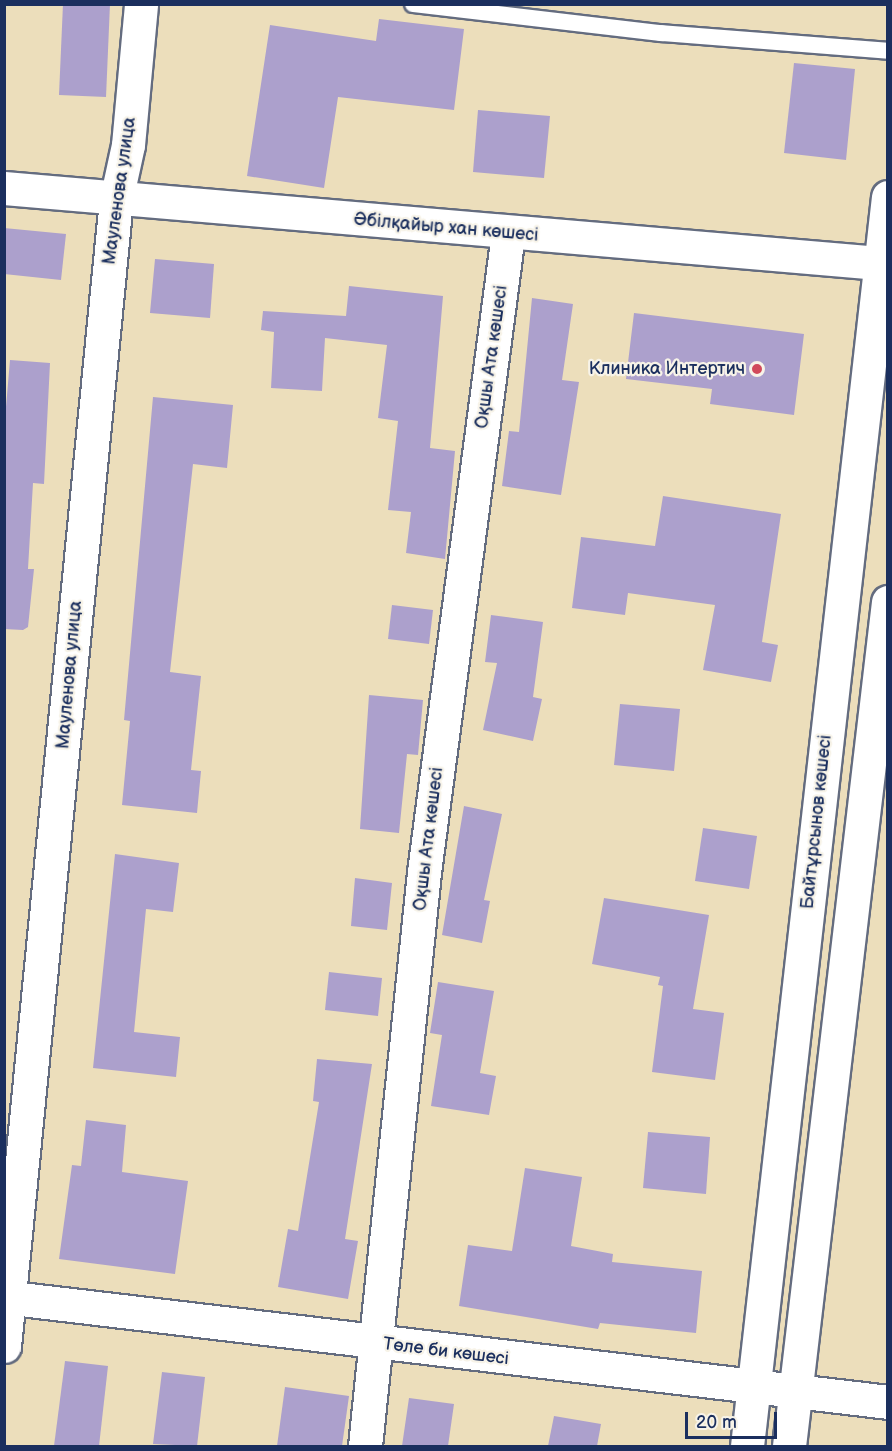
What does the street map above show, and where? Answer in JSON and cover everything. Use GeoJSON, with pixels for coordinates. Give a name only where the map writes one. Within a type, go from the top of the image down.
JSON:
{"type":"FeatureCollection","features":[{"type":"Feature","properties":{"kind":"street","name":"Мауленова улица"},"geometry":{"type":"LineString","coordinates":[[4,1346],[116,200],[128,145],[141,4]]}},
{"type":"Feature","properties":{"kind":"street","name":"Әбілқайыр хан көшесі"},"geometry":{"type":"LineString","coordinates":[[4,188],[116,200],[883,265]]}},
{"type":"Feature","properties":{"kind":"street","name":"Байтұрсынов көшесі"},"geometry":{"type":"LineString","coordinates":[[747,1446],[883,265],[888,197]]}},
{"type":"Feature","properties":{"kind":"street","name":"Оқшы Ата көшесі"},"geometry":{"type":"LineString","coordinates":[[365,1446],[424,872],[508,234]]}},
{"type":"Feature","properties":{"kind":"street"},"geometry":{"type":"LineString","coordinates":[[789,1446],[888,602]]}},
{"type":"Feature","properties":{"kind":"street","name":"Төле би көшесі"},"geometry":{"type":"LineString","coordinates":[[7,1297],[754,1389],[888,1402]]}},
{"type":"Feature","properties":{"kind":"lane"},"geometry":{"type":"LineString","coordinates":[[413,4],[661,33],[888,51]]}},
{"type":"Feature","properties":{"kind":"building"},"geometry":{"type":"Polygon","coordinates":[[[63,4],[110,4],[106,97],[59,95],[63,4]]]}},
{"type":"Feature","properties":{"kind":"building"},"geometry":{"type":"Polygon","coordinates":[[[379,19],[464,29],[454,110],[338,97],[324,188],[247,176],[270,25],[376,41],[379,19]]]}},
{"type":"Feature","properties":{"kind":"building"},"geometry":{"type":"Polygon","coordinates":[[[794,63],[855,69],[846,160],[784,153],[794,63]]]}},
{"type":"Feature","properties":{"kind":"building"},"geometry":{"type":"Polygon","coordinates":[[[478,110],[550,116],[544,178],[473,172],[478,110]]]}},
{"type":"Feature","properties":{"kind":"building"},"geometry":{"type":"Polygon","coordinates":[[[4,228],[66,234],[61,280],[4,274],[4,228]]]}},
{"type":"Feature","properties":{"kind":"building"},"geometry":{"type":"Polygon","coordinates":[[[155,259],[214,264],[210,318],[150,313],[155,259]]]}},
{"type":"Feature","properties":{"kind":"building"},"geometry":{"type":"Polygon","coordinates":[[[349,286],[443,296],[430,448],[455,451],[445,559],[406,553],[411,512],[388,510],[398,421],[378,418],[387,345],[325,338],[322,391],[271,388],[274,332],[261,330],[263,311],[346,316],[349,286]]]}},
{"type":"Feature","properties":{"kind":"building"},"geometry":{"type":"Polygon","coordinates":[[[532,298],[573,304],[562,380],[579,382],[561,495],[502,486],[509,431],[519,432],[532,298]]]}},
{"type":"Feature","properties":{"kind":"building"},"geometry":{"type":"Polygon","coordinates":[[[634,313],[804,334],[794,415],[710,404],[712,389],[626,379],[634,313]]]}},
{"type":"Feature","properties":{"kind":"building"},"geometry":{"type":"Polygon","coordinates":[[[10,360],[50,363],[44,484],[33,483],[28,569],[34,569],[28,627],[23,630],[4,629],[4,430],[10,360]]]}},
{"type":"Feature","properties":{"kind":"building"},"geometry":{"type":"Polygon","coordinates":[[[153,397],[233,405],[227,468],[193,464],[170,672],[201,676],[191,770],[201,771],[197,813],[122,805],[130,721],[124,720],[153,397]]]}},
{"type":"Feature","properties":{"kind":"building"},"geometry":{"type":"Polygon","coordinates":[[[663,496],[781,514],[762,642],[778,645],[771,682],[703,670],[715,605],[628,593],[625,615],[572,608],[581,537],[655,546],[663,496]]]}},
{"type":"Feature","properties":{"kind":"building"},"geometry":{"type":"Polygon","coordinates":[[[392,605],[433,610],[429,644],[388,639],[392,605]]]}},
{"type":"Feature","properties":{"kind":"building"},"geometry":{"type":"Polygon","coordinates":[[[491,615],[543,622],[533,697],[542,699],[533,741],[483,730],[497,663],[485,662],[491,615]]]}},
{"type":"Feature","properties":{"kind":"building"},"geometry":{"type":"Polygon","coordinates":[[[369,695],[423,700],[418,755],[407,754],[399,833],[360,829],[369,695]]]}},
{"type":"Feature","properties":{"kind":"building"},"geometry":{"type":"Polygon","coordinates":[[[620,704],[680,709],[674,771],[614,765],[620,704]]]}},
{"type":"Feature","properties":{"kind":"building"},"geometry":{"type":"Polygon","coordinates":[[[464,806],[502,814],[484,900],[490,901],[482,943],[442,935],[464,806]]]}},
{"type":"Feature","properties":{"kind":"building"},"geometry":{"type":"Polygon","coordinates":[[[703,828],[757,836],[749,889],[695,881],[703,828]]]}},
{"type":"Feature","properties":{"kind":"building"},"geometry":{"type":"Polygon","coordinates":[[[115,854],[179,863],[173,912],[146,909],[134,1032],[180,1037],[176,1077],[93,1068],[115,854]]]}},
{"type":"Feature","properties":{"kind":"building"},"geometry":{"type":"Polygon","coordinates":[[[355,878],[392,883],[387,930],[351,926],[355,878]]]}},
{"type":"Feature","properties":{"kind":"building"},"geometry":{"type":"Polygon","coordinates":[[[604,898],[709,915],[693,1009],[724,1013],[715,1080],[652,1072],[663,986],[658,985],[660,977],[592,964],[604,898]]]}},
{"type":"Feature","properties":{"kind":"building"},"geometry":{"type":"Polygon","coordinates":[[[329,972],[382,978],[378,1016],[325,1010],[329,972]]]}},
{"type":"Feature","properties":{"kind":"building"},"geometry":{"type":"Polygon","coordinates":[[[438,982],[494,991],[480,1073],[496,1076],[489,1115],[431,1106],[442,1035],[430,1033],[438,982]]]}},
{"type":"Feature","properties":{"kind":"building"},"geometry":{"type":"Polygon","coordinates":[[[317,1059],[372,1064],[345,1239],[358,1241],[348,1299],[278,1287],[288,1229],[298,1231],[319,1102],[313,1101],[317,1059]]]}},
{"type":"Feature","properties":{"kind":"building"},"geometry":{"type":"Polygon","coordinates":[[[86,1120],[126,1125],[122,1172],[188,1181],[175,1274],[59,1259],[72,1165],[81,1166],[86,1120]]]}},
{"type":"Feature","properties":{"kind":"building"},"geometry":{"type":"Polygon","coordinates":[[[648,1132],[710,1137],[706,1194],[643,1188],[648,1132]]]}},
{"type":"Feature","properties":{"kind":"building"},"geometry":{"type":"Polygon","coordinates":[[[525,1168],[582,1177],[571,1246],[613,1254],[612,1262],[702,1271],[696,1333],[600,1323],[598,1329],[459,1306],[468,1245],[512,1251],[525,1168]]]}},
{"type":"Feature","properties":{"kind":"building"},"geometry":{"type":"Polygon","coordinates":[[[65,1361],[108,1366],[99,1446],[54,1446],[65,1361]]]}},
{"type":"Feature","properties":{"kind":"building"},"geometry":{"type":"Polygon","coordinates":[[[162,1372],[205,1377],[197,1446],[153,1444],[162,1372]]]}},
{"type":"Feature","properties":{"kind":"building"},"geometry":{"type":"Polygon","coordinates":[[[285,1387],[349,1396],[342,1446],[277,1446],[285,1387]]]}},
{"type":"Feature","properties":{"kind":"building"},"geometry":{"type":"Polygon","coordinates":[[[409,1398],[454,1404],[448,1446],[402,1446],[409,1398]]]}},
{"type":"Feature","properties":{"kind":"building"},"geometry":{"type":"Polygon","coordinates":[[[554,1416],[601,1424],[597,1446],[548,1446],[554,1416]]]}},
{"type":"Feature","properties":{"kind":"place","name":"Клиника Интертич"},"geometry":{"type":"Point","coordinates":[757,369]}}]}
